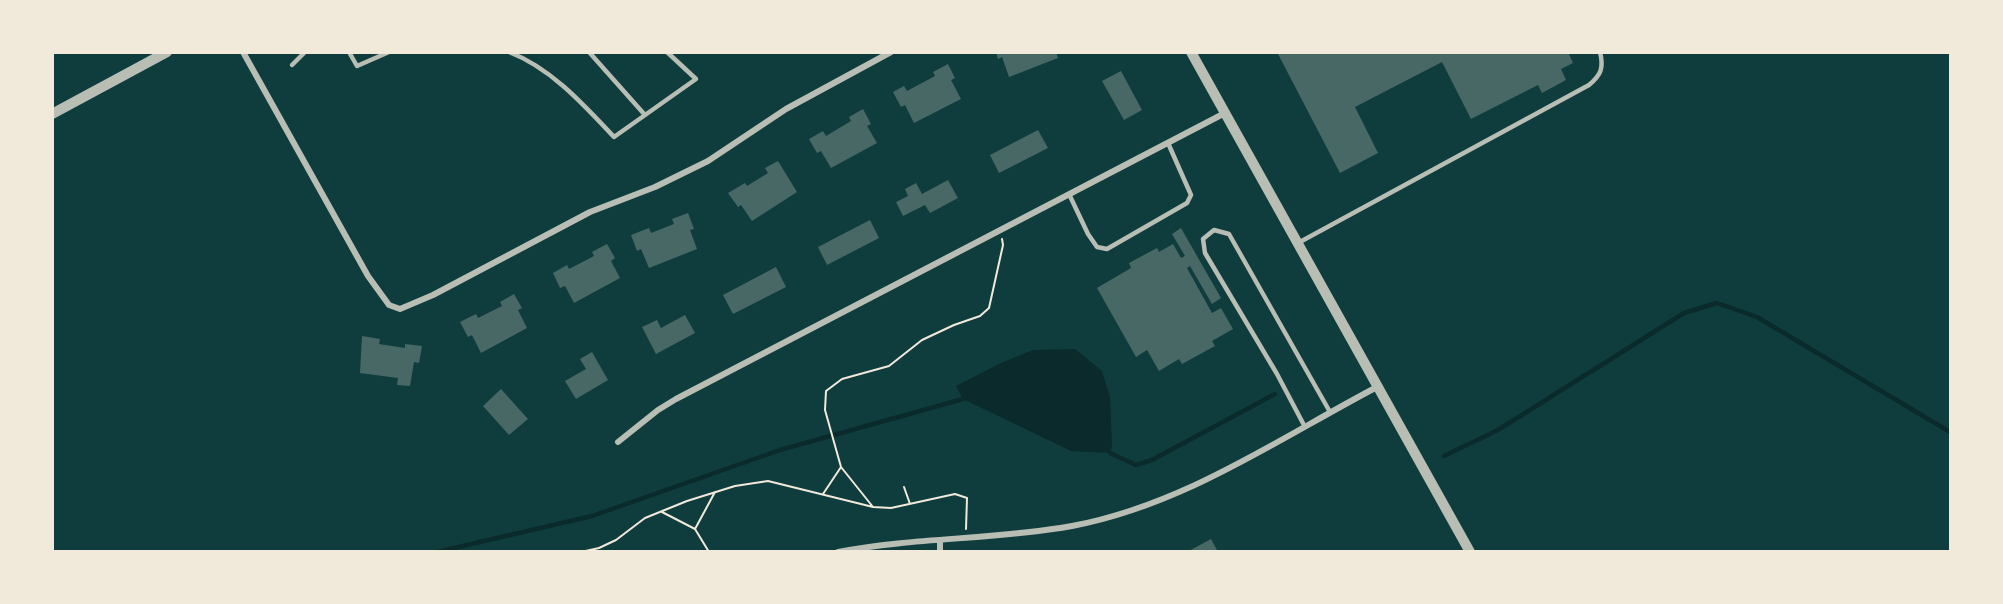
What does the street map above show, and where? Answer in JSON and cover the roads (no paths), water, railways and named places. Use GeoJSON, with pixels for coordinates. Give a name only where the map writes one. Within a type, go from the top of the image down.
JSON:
{"type":"FeatureCollection","features":[{"type":"Feature","properties":{"kind":"street"},"geometry":{"type":"LineString","coordinates":[[52,114],[167,52]]}},
{"type":"Feature","properties":{"kind":"street"},"geometry":{"type":"LineString","coordinates":[[243,52],[368,276],[389,305],[400,309],[433,295],[590,212],[655,187],[708,161],[786,109],[891,52]]}},
{"type":"Feature","properties":{"kind":"street"},"geometry":{"type":"LineString","coordinates":[[1191,52],[1470,552]]}},
{"type":"Feature","properties":{"kind":"street"},"geometry":{"type":"LineString","coordinates":[[618,442],[658,410],[676,399],[1225,113]]}},
{"type":"Feature","properties":{"kind":"street"},"geometry":{"type":"LineString","coordinates":[[837,552],[892,544],[1073,526],[1138,508],[1212,477],[1377,387]]}},
{"type":"Feature","properties":{"kind":"street"},"geometry":{"type":"LineString","coordinates":[[940,541],[940,552]]}},
{"type":"Feature","properties":{"kind":"lane"},"geometry":{"type":"LineString","coordinates":[[292,65],[305,52]]}},
{"type":"Feature","properties":{"kind":"lane"},"geometry":{"type":"LineString","coordinates":[[349,52],[357,66],[389,52]]}},
{"type":"Feature","properties":{"kind":"lane"},"geometry":{"type":"LineString","coordinates":[[509,52],[525,58],[575,96],[614,137],[696,79],[667,52]]}},
{"type":"Feature","properties":{"kind":"lane"},"geometry":{"type":"LineString","coordinates":[[589,52],[645,115]]}},
{"type":"Feature","properties":{"kind":"lane"},"geometry":{"type":"LineString","coordinates":[[1298,243],[1589,85],[1599,76],[1603,65],[1600,52]]}},
{"type":"Feature","properties":{"kind":"lane"},"geometry":{"type":"LineString","coordinates":[[1069,194],[1088,234],[1097,247],[1107,249],[1188,203],[1191,195],[1168,143]]}},
{"type":"Feature","properties":{"kind":"lane"},"geometry":{"type":"LineString","coordinates":[[1305,427],[1277,374],[1205,253],[1203,239],[1214,230],[1229,234],[1330,412]]}},
{"type":"Feature","properties":{"kind":"water"},"geometry":{"type":"Polygon","coordinates":[[[1075,349],[1102,371],[1110,397],[1112,446],[1110,453],[1071,451],[963,399],[956,386],[1033,350],[1075,349]]]}},
{"type":"Feature","properties":{"kind":"waterway"},"geometry":{"type":"LineString","coordinates":[[1444,456],[1498,430],[1684,313],[1717,303],[1757,317],[1950,432]]}},
{"type":"Feature","properties":{"kind":"waterway"},"geometry":{"type":"LineString","coordinates":[[1110,453],[1136,465],[1152,460],[1275,394]]}},
{"type":"Feature","properties":{"kind":"waterway"},"geometry":{"type":"LineString","coordinates":[[437,552],[592,516],[780,450],[963,399]]}}]}
